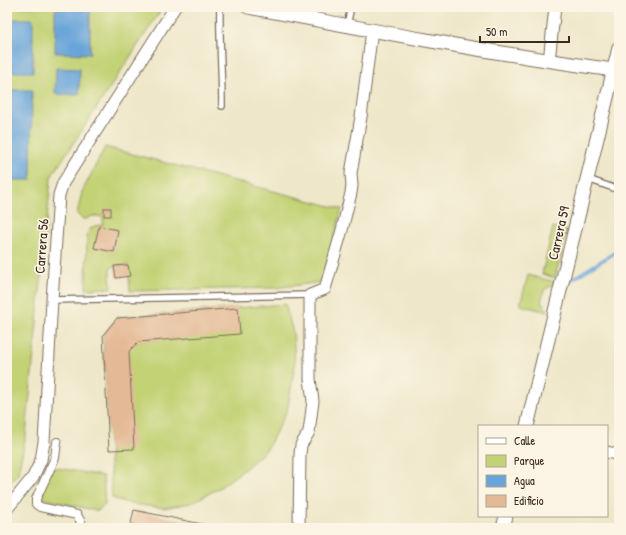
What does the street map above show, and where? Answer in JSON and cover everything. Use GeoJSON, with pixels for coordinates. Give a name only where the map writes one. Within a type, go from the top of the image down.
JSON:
{"type":"FeatureCollection","features":[{"type":"Feature","properties":{"kind":"street","name":"Carrera 56"},"geometry":{"type":"LineString","coordinates":[[7,509],[33,476],[41,460],[44,442],[59,195],[62,183],[175,7]]}},
{"type":"Feature","properties":{"kind":"street"},"geometry":{"type":"LineString","coordinates":[[248,7],[347,26],[549,61],[614,70]]}},
{"type":"Feature","properties":{"kind":"street"},"geometry":{"type":"LineString","coordinates":[[549,61],[555,7]]}},
{"type":"Feature","properties":{"kind":"street"},"geometry":{"type":"LineString","coordinates":[[299,528],[300,454],[301,445],[309,432],[313,401],[310,379],[310,295],[326,289],[352,193],[351,173],[361,117],[372,30]]}},
{"type":"Feature","properties":{"kind":"street","name":"Carrera 59"},"geometry":{"type":"LineString","coordinates":[[527,425],[619,48]]}},
{"type":"Feature","properties":{"kind":"street"},"geometry":{"type":"LineString","coordinates":[[57,442],[55,458],[36,499],[36,504],[40,507],[77,515],[81,522],[80,528]]}},
{"type":"Feature","properties":{"kind":"street"},"geometry":{"type":"LineString","coordinates":[[608,452],[619,455]]}},
{"type":"Feature","properties":{"kind":"street"},"geometry":{"type":"LineString","coordinates":[[503,528],[506,517]]}},
{"type":"Feature","properties":{"kind":"lane"},"geometry":{"type":"LineString","coordinates":[[220,7],[222,106]]}},
{"type":"Feature","properties":{"kind":"lane"},"geometry":{"type":"LineString","coordinates":[[347,26],[351,7]]}},
{"type":"Feature","properties":{"kind":"lane"},"geometry":{"type":"LineString","coordinates":[[587,179],[619,190]]}},
{"type":"Feature","properties":{"kind":"lane"},"geometry":{"type":"LineString","coordinates":[[52,300],[310,295]]}},
{"type":"Feature","properties":{"kind":"green space"},"geometry":{"type":"Polygon","coordinates":[[[7,7],[163,7],[51,177],[26,435],[18,473],[7,486],[7,7]]]}},
{"type":"Feature","properties":{"kind":"green space"},"geometry":{"type":"Polygon","coordinates":[[[105,147],[342,209],[321,282],[276,288],[130,291],[128,265],[114,266],[110,269],[111,288],[86,289],[87,235],[89,230],[93,227],[103,225],[103,217],[93,216],[82,219],[77,214],[82,192],[105,147]]]}},
{"type":"Feature","properties":{"kind":"green space"},"geometry":{"type":"Polygon","coordinates":[[[553,227],[567,230],[555,278],[542,274],[553,227]]]}},
{"type":"Feature","properties":{"kind":"green space"},"geometry":{"type":"Polygon","coordinates":[[[528,275],[555,282],[544,290],[541,302],[548,310],[547,312],[520,305],[528,275]]]}},
{"type":"Feature","properties":{"kind":"green space"},"geometry":{"type":"Polygon","coordinates":[[[285,304],[293,332],[295,365],[287,411],[267,449],[246,468],[219,488],[191,503],[164,508],[131,504],[112,498],[103,335],[117,318],[285,304]]]}},
{"type":"Feature","properties":{"kind":"green space"},"geometry":{"type":"Polygon","coordinates":[[[47,466],[103,476],[105,505],[97,511],[42,498],[47,466]]]}},
{"type":"Feature","properties":{"kind":"water"},"geometry":{"type":"Polygon","coordinates":[[[55,9],[90,9],[90,54],[55,53],[55,9]]]}},
{"type":"Feature","properties":{"kind":"water"},"geometry":{"type":"Polygon","coordinates":[[[7,19],[33,19],[33,72],[7,72],[7,19]]]}},
{"type":"Feature","properties":{"kind":"water"},"geometry":{"type":"Polygon","coordinates":[[[56,68],[80,69],[79,95],[55,94],[56,68]]]}},
{"type":"Feature","properties":{"kind":"water"},"geometry":{"type":"Polygon","coordinates":[[[7,90],[32,90],[31,180],[7,180],[7,90]]]}},
{"type":"Feature","properties":{"kind":"building"},"geometry":{"type":"Polygon","coordinates":[[[104,208],[111,208],[111,216],[104,216],[104,208]]]}},
{"type":"Feature","properties":{"kind":"building"},"geometry":{"type":"Polygon","coordinates":[[[99,226],[118,230],[114,252],[94,248],[99,226]]]}},
{"type":"Feature","properties":{"kind":"building"},"geometry":{"type":"Polygon","coordinates":[[[128,265],[130,276],[116,278],[114,266],[128,265]]]}},
{"type":"Feature","properties":{"kind":"building"},"geometry":{"type":"Polygon","coordinates":[[[238,308],[240,334],[138,342],[129,351],[134,449],[109,450],[103,335],[117,318],[238,308]]]}},
{"type":"Feature","properties":{"kind":"building"},"geometry":{"type":"Polygon","coordinates":[[[134,510],[216,527],[216,528],[130,528],[134,510]]]}},
{"type":"Feature","properties":{"kind":"waterway"},"geometry":{"type":"LineString","coordinates":[[566,283],[619,250]]}}]}
